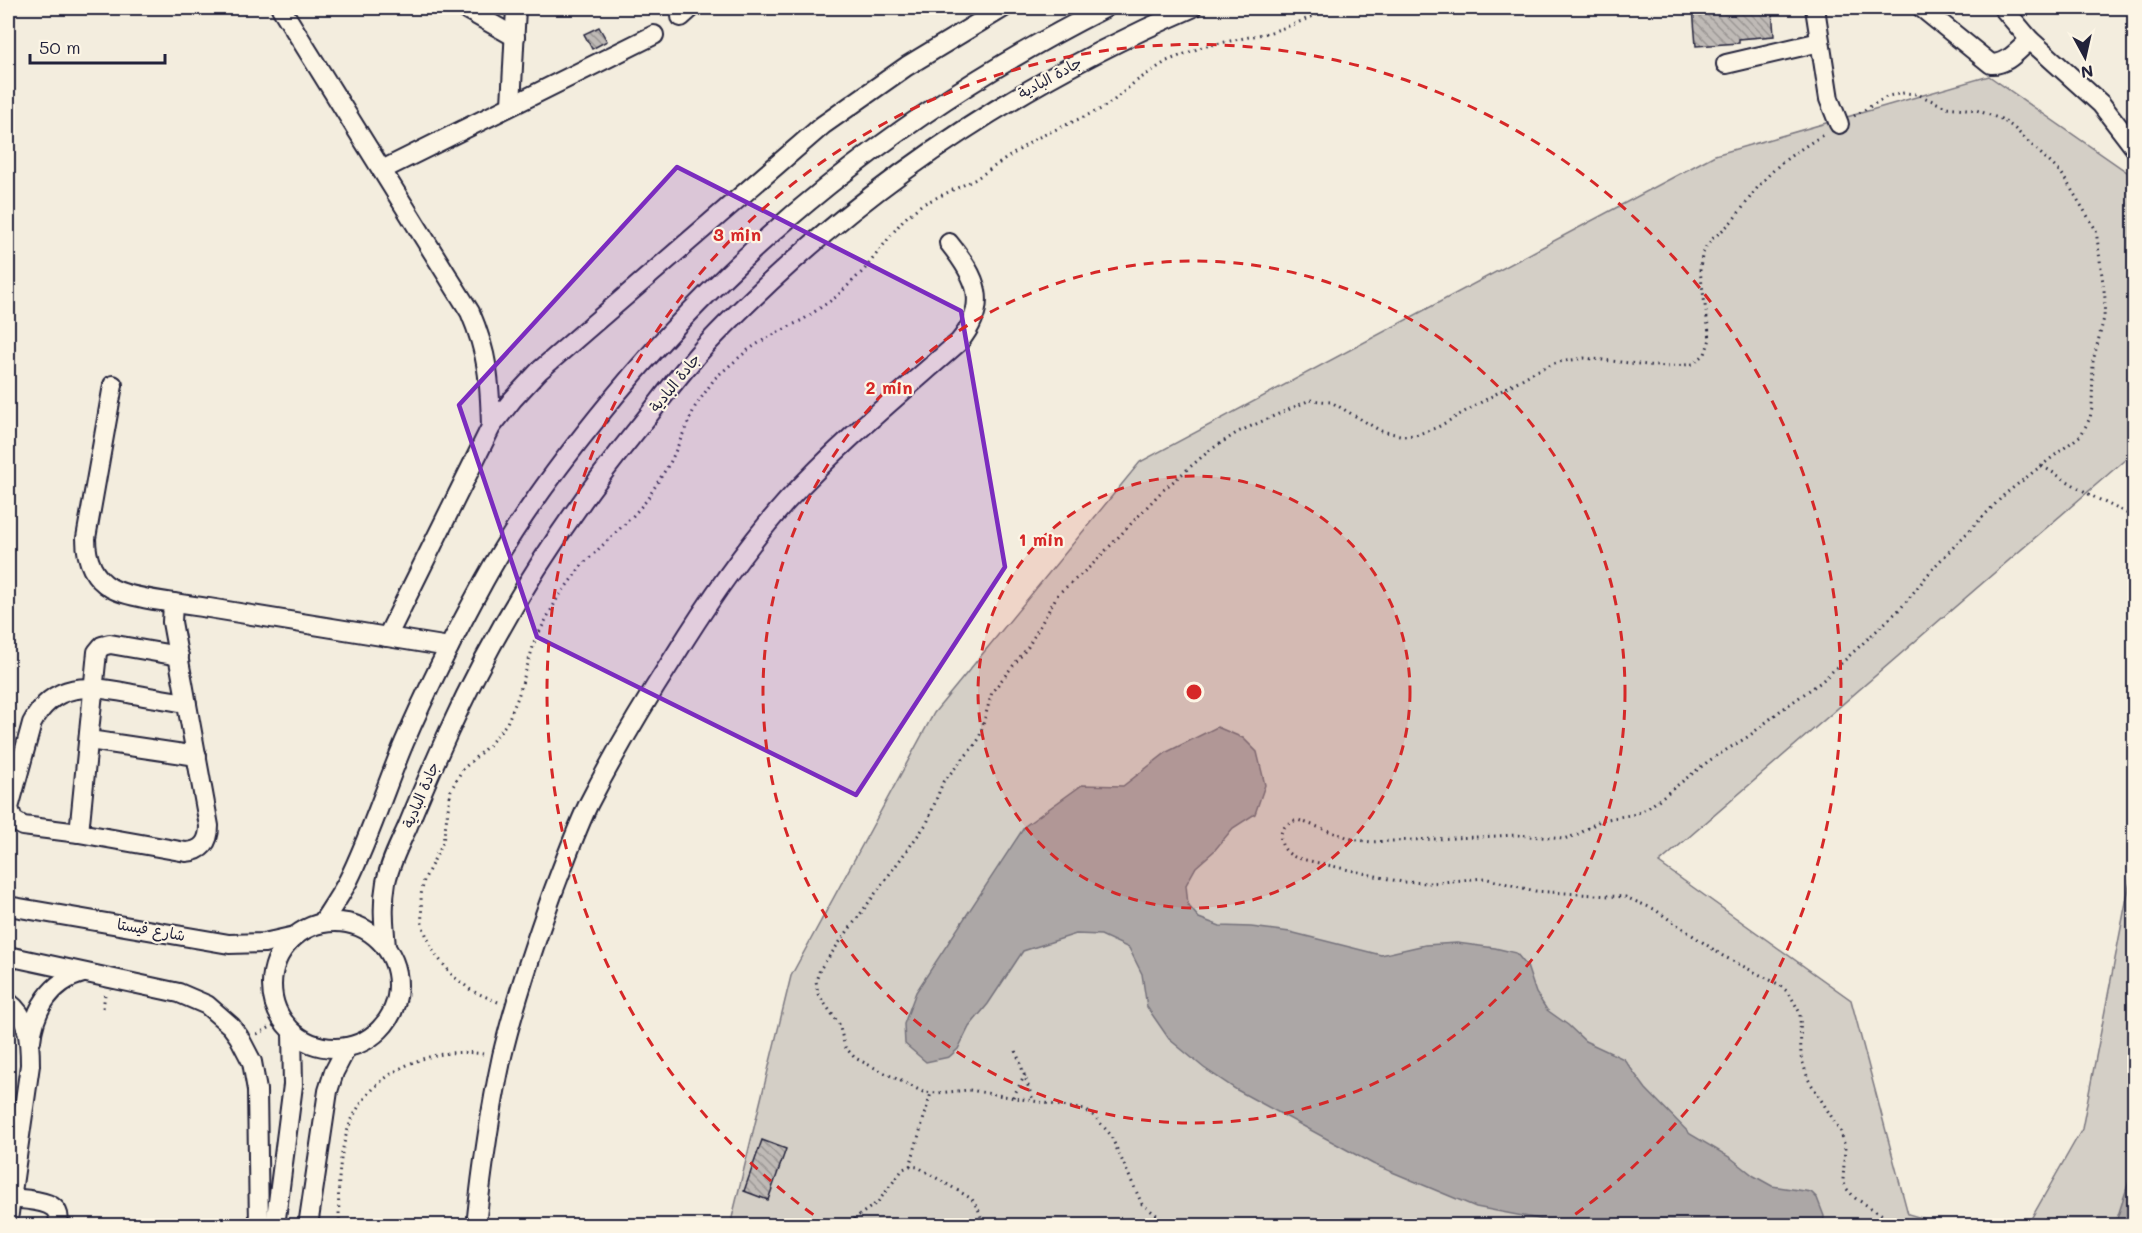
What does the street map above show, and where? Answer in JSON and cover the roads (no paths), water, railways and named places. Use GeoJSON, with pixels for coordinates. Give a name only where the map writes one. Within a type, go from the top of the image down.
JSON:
{"type":"FeatureCollection","features":[{"type":"Feature","properties":{"kind":"street"},"geometry":{"type":"LineString","coordinates":[[281,8],[470,312],[481,337],[488,363],[491,427]]}},
{"type":"Feature","properties":{"kind":"street"},"geometry":{"type":"LineString","coordinates":[[464,8],[515,37]]}},
{"type":"Feature","properties":{"kind":"street"},"geometry":{"type":"LineString","coordinates":[[511,105],[516,8]]}},
{"type":"Feature","properties":{"kind":"street"},"geometry":{"type":"LineString","coordinates":[[387,637],[416,573],[491,427],[519,392],[560,352],[823,125],[907,66],[1004,8]]}},
{"type":"Feature","properties":{"kind":"street"},"geometry":{"type":"LineString","coordinates":[[322,923],[352,873],[404,743],[449,647],[491,568],[574,445],[647,357],[677,323],[734,267],[793,213],[855,162],[987,72],[1056,32],[1105,8]]}},
{"type":"Feature","properties":{"kind":"street","name":"جادة البادية"},"geometry":{"type":"LineString","coordinates":[[386,947],[384,906],[391,865],[466,692],[534,573],[572,516],[611,461],[694,359],[752,299],[849,213],[964,129],[1086,57],[1192,8]]}},
{"type":"Feature","properties":{"kind":"street"},"geometry":{"type":"LineString","coordinates":[[1815,8],[1829,99],[1839,124]]}},
{"type":"Feature","properties":{"kind":"street"},"geometry":{"type":"LineString","coordinates":[[1922,8],[1991,64],[1996,65],[2007,60],[2030,40]]}},
{"type":"Feature","properties":{"kind":"street"},"geometry":{"type":"LineString","coordinates":[[2003,8],[2030,40],[2101,104],[2134,147]]}},
{"type":"Feature","properties":{"kind":"street"},"geometry":{"type":"LineString","coordinates":[[382,170],[654,34]]}},
{"type":"Feature","properties":{"kind":"street"},"geometry":{"type":"LineString","coordinates":[[1726,64],[1820,42]]}},
{"type":"Feature","properties":{"kind":"street"},"geometry":{"type":"LineString","coordinates":[[476,1226],[482,1171],[502,1058],[544,918],[588,807],[616,753],[696,622],[742,557],[786,503],[856,432],[959,342],[966,333],[976,311],[976,288],[967,266],[949,243]]}},
{"type":"Feature","properties":{"kind":"street"},"geometry":{"type":"LineString","coordinates":[[113,385],[86,538],[88,562],[102,582],[112,589],[173,603],[449,647]]}},
{"type":"Feature","properties":{"kind":"street"},"geometry":{"type":"LineString","coordinates":[[173,603],[172,622],[198,756],[209,826],[206,843],[201,848],[186,852],[79,833],[23,826],[13,820],[9,808],[32,723],[37,712],[57,695],[81,687],[93,687],[187,704]]}},
{"type":"Feature","properties":{"kind":"street"},"geometry":{"type":"LineString","coordinates":[[79,833],[96,655],[99,649],[106,645],[179,656]]}},
{"type":"Feature","properties":{"kind":"street"},"geometry":{"type":"LineString","coordinates":[[89,740],[198,756]]}},
{"type":"Feature","properties":{"kind":"street","name":"شارع فيستا"},"geometry":{"type":"LineString","coordinates":[[8,906],[229,944],[264,943],[295,936]]}},
{"type":"Feature","properties":{"kind":"street"},"geometry":{"type":"LineString","coordinates":[[346,922],[378,938],[386,947],[394,961],[398,976],[398,992],[387,1022],[376,1034],[363,1042],[347,1047],[318,1046],[292,1032],[276,1010],[271,982],[279,954],[295,936],[312,926],[322,923],[346,922]]}},
{"type":"Feature","properties":{"kind":"street"},"geometry":{"type":"LineString","coordinates":[[8,956],[179,993],[194,998],[220,1015],[239,1037],[252,1062],[257,1090],[259,1226]]}},
{"type":"Feature","properties":{"kind":"street"},"geometry":{"type":"LineString","coordinates":[[30,1046],[38,1012],[50,993],[64,980],[84,973]]}},
{"type":"Feature","properties":{"kind":"street"},"geometry":{"type":"LineString","coordinates":[[8,1002],[19,1012],[25,1023],[30,1046],[30,1065],[8,1220]]}},
{"type":"Feature","properties":{"kind":"street"},"geometry":{"type":"LineString","coordinates":[[8,1018],[15,1027],[23,1050],[24,1101]]}},
{"type":"Feature","properties":{"kind":"street"},"geometry":{"type":"LineString","coordinates":[[274,1226],[293,1085],[292,1032]]}},
{"type":"Feature","properties":{"kind":"street"},"geometry":{"type":"LineString","coordinates":[[308,1226],[328,1091],[334,1072],[347,1047]]}},
{"type":"Feature","properties":{"kind":"street"},"geometry":{"type":"LineString","coordinates":[[8,1110],[17,1147]]}},
{"type":"Feature","properties":{"kind":"street"},"geometry":{"type":"LineString","coordinates":[[10,1198],[50,1204],[58,1212],[57,1226]]}}]}
